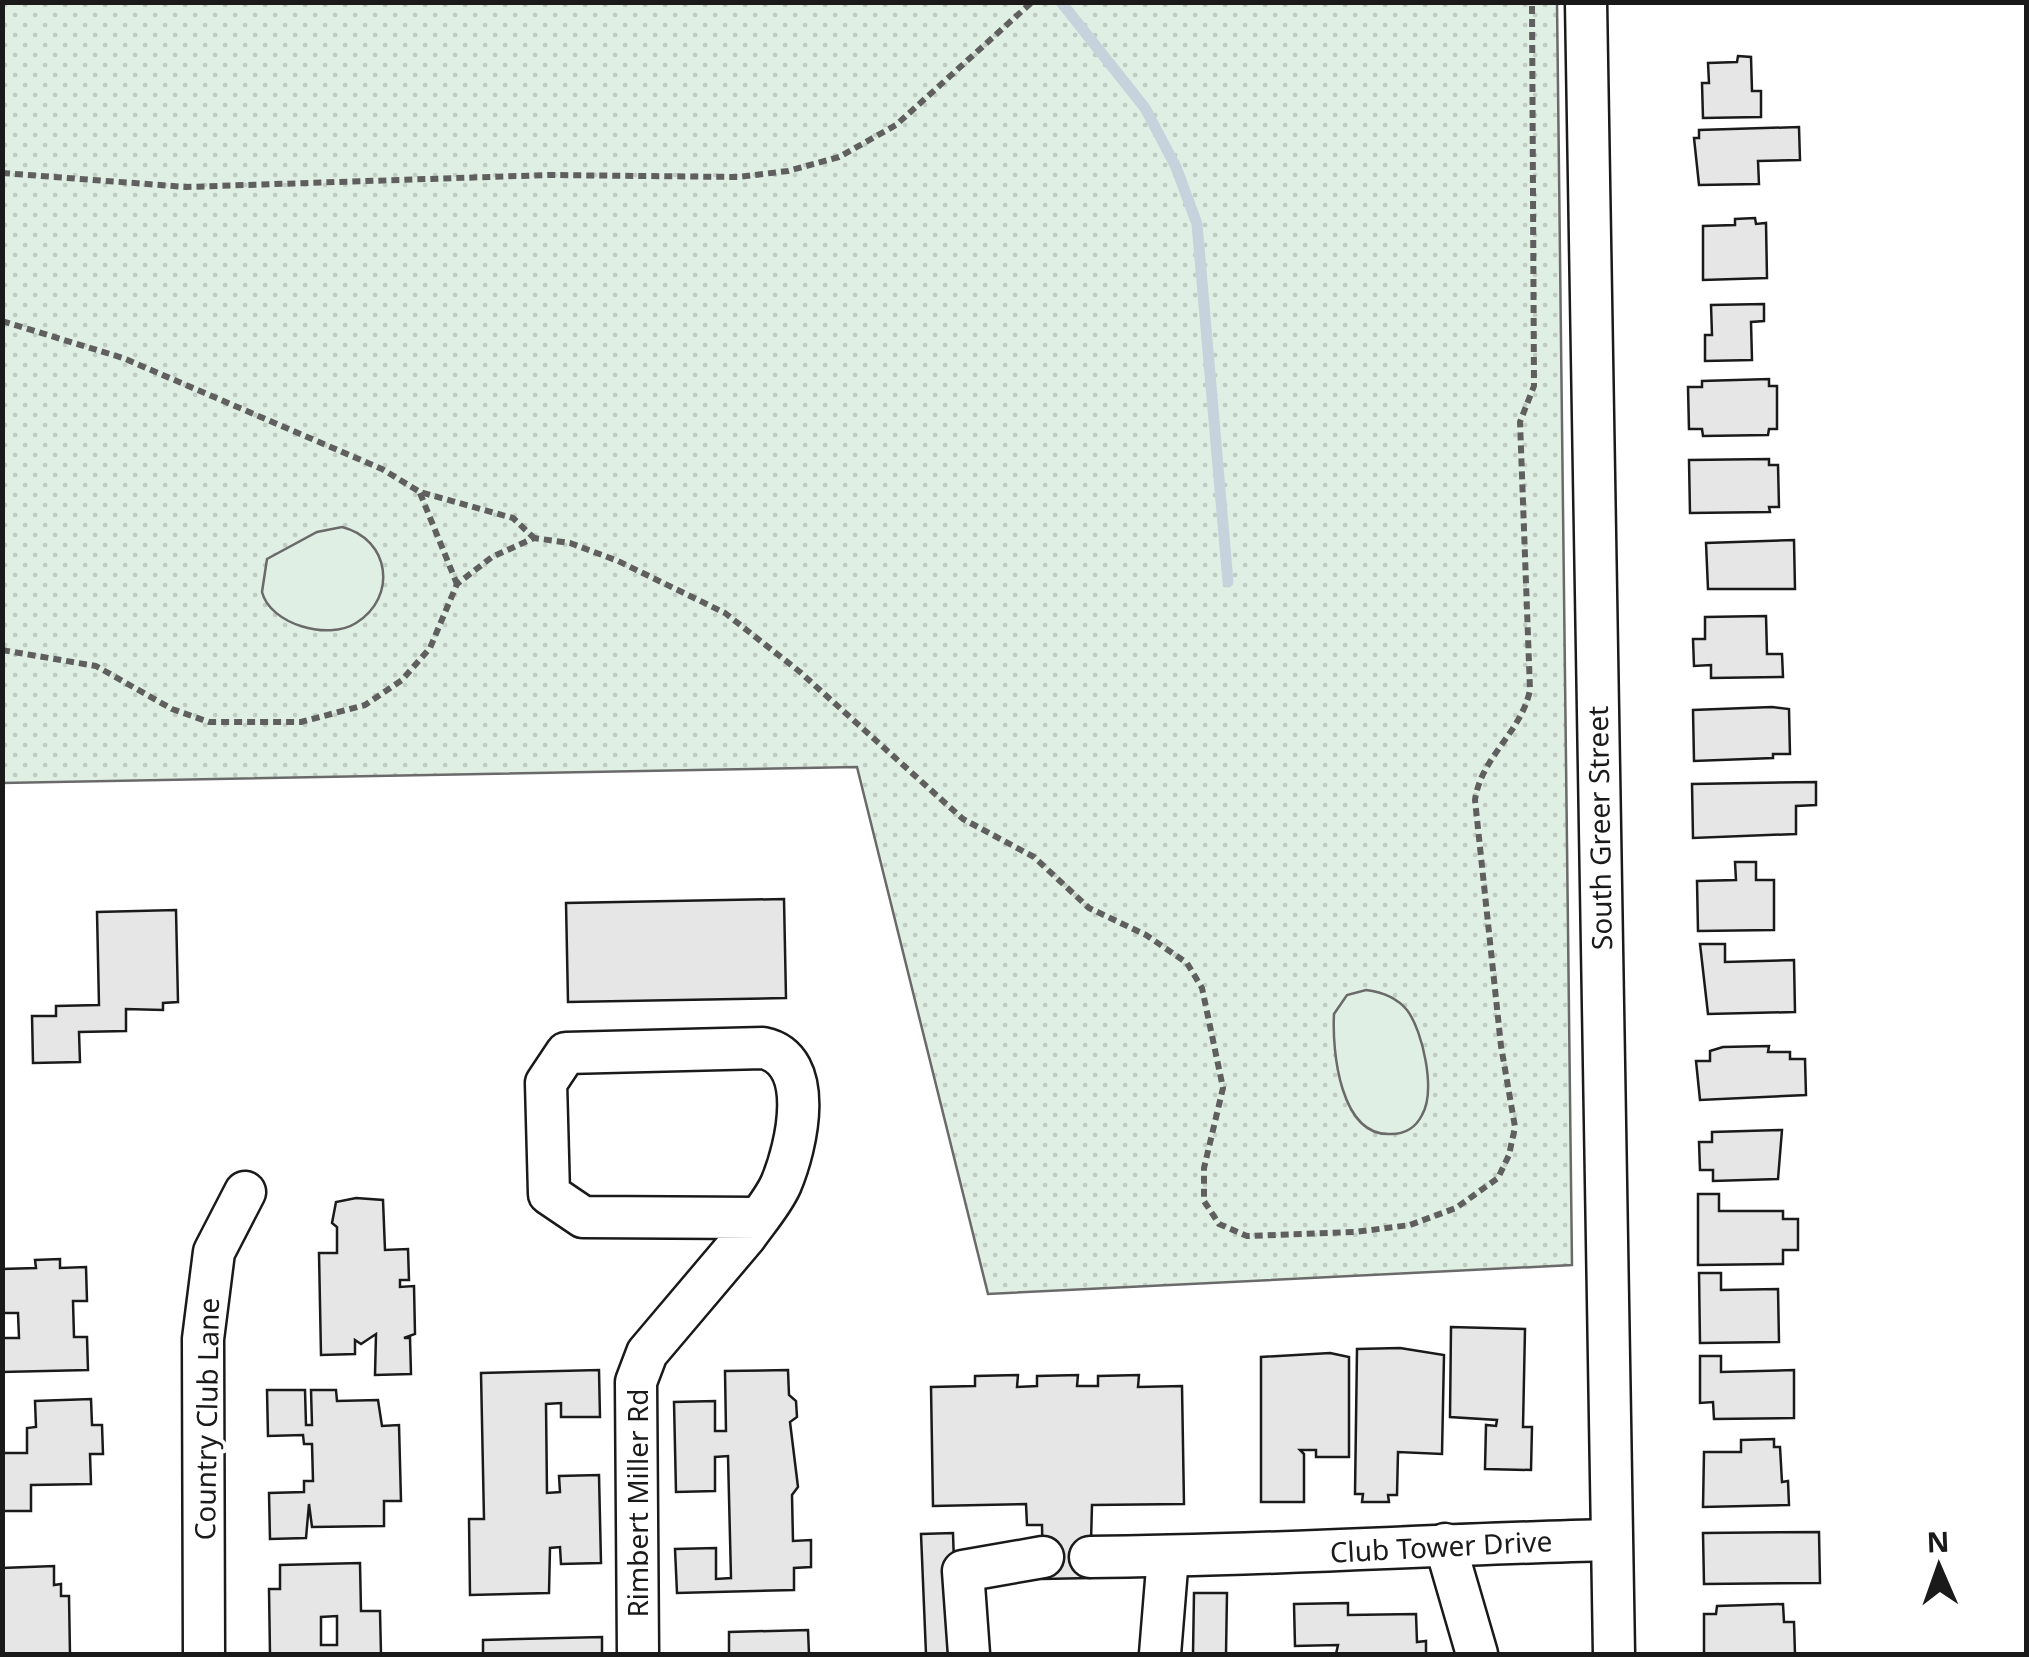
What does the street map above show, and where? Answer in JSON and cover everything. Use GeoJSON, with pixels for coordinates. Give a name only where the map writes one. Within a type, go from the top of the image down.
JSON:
{"type":"FeatureCollection","features":[{"type":"Feature","properties":{"kind":"street","name":"South Greer Street"},"geometry":{"type":"LineString","coordinates":[[1586,2],[1614,1654]]}},
{"type":"Feature","properties":{"kind":"street"},"geometry":{"type":"LineString","coordinates":[[763,1048],[782,1052],[790,1062],[797,1086],[795,1128],[780,1188],[759,1218],[583,1217],[549,1194],[546,1082],[566,1054],[763,1048]]}},
{"type":"Feature","properties":{"kind":"street","name":"Country Club Lane"},"geometry":{"type":"LineString","coordinates":[[204,1654],[203,1338],[214,1252],[244,1192]]}},
{"type":"Feature","properties":{"kind":"street","name":"Rimbert Miller Rd"},"geometry":{"type":"LineString","coordinates":[[638,1654],[636,1382],[647,1353],[759,1218]]}},
{"type":"Feature","properties":{"kind":"street","name":"Club Tower Drive"},"geometry":{"type":"LineString","coordinates":[[1090,1557],[1271,1556],[1445,1544],[1612,1540]]}},
{"type":"Feature","properties":{"kind":"street"},"geometry":{"type":"LineString","coordinates":[[1445,1544],[1477,1654]]}},
{"type":"Feature","properties":{"kind":"street"},"geometry":{"type":"LineString","coordinates":[[1160,1654],[1168,1556]]}},
{"type":"Feature","properties":{"kind":"street"},"geometry":{"type":"LineString","coordinates":[[969,1654],[963,1571],[1043,1557]]}},
{"type":"Feature","properties":{"kind":"path"},"geometry":{"type":"LineString","coordinates":[[2,172],[186,186],[778,172],[840,156],[896,125],[1032,2]]}},
{"type":"Feature","properties":{"kind":"path"},"geometry":{"type":"LineString","coordinates":[[2,321],[134,362],[382,469],[420,492],[513,518],[534,538],[602,554],[725,614],[800,672],[962,819],[1034,857],[1088,908],[1146,935],[1186,963],[1202,988],[1222,1088],[1201,1187],[1208,1212],[1219,1224],[1247,1236],[1387,1230],[1435,1217],[1478,1197],[1498,1178],[1509,1154],[1514,1126],[1501,1046],[1475,800],[1484,768],[1526,712],[1530,690],[1520,422],[1534,386],[1532,2]]}},
{"type":"Feature","properties":{"kind":"path"},"geometry":{"type":"LineString","coordinates":[[420,492],[457,584]]}},
{"type":"Feature","properties":{"kind":"path"},"geometry":{"type":"LineString","coordinates":[[2,650],[96,666],[172,709],[209,722],[301,722],[364,705],[402,680],[430,648],[457,584],[492,557],[534,538]]}},
{"type":"Feature","properties":{"kind":"green space"},"geometry":{"type":"Polygon","coordinates":[[[2,3],[1557,3],[1572,1265],[988,1294],[857,767],[3,783],[2,3]]]}},
{"type":"Feature","properties":{"kind":"green space"},"geometry":{"type":"Polygon","coordinates":[[[342,527],[370,543],[379,556],[383,584],[369,612],[356,623],[331,630],[302,626],[276,613],[262,592],[267,559],[317,532],[342,527]]]}},
{"type":"Feature","properties":{"kind":"green space"},"geometry":{"type":"Polygon","coordinates":[[[1366,990],[1389,996],[1407,1010],[1422,1046],[1428,1077],[1426,1104],[1417,1123],[1401,1133],[1374,1131],[1360,1122],[1350,1107],[1338,1069],[1334,1014],[1347,995],[1366,990]]]}},
{"type":"Feature","properties":{"kind":"building"},"geometry":{"type":"Polygon","coordinates":[[[1738,56],[1751,57],[1752,91],[1761,91],[1761,117],[1703,118],[1702,83],[1709,83],[1708,63],[1737,62],[1738,56]]]}},
{"type":"Feature","properties":{"kind":"building"},"geometry":{"type":"Polygon","coordinates":[[[1799,127],[1800,160],[1758,161],[1759,184],[1699,185],[1694,138],[1699,138],[1699,130],[1799,127]]]}},
{"type":"Feature","properties":{"kind":"building"},"geometry":{"type":"Polygon","coordinates":[[[1755,218],[1756,224],[1766,223],[1767,278],[1703,280],[1703,226],[1735,225],[1735,219],[1755,218]]]}},
{"type":"Feature","properties":{"kind":"building"},"geometry":{"type":"Polygon","coordinates":[[[1764,304],[1764,321],[1751,322],[1752,360],[1705,361],[1705,335],[1712,335],[1711,305],[1764,304]]]}},
{"type":"Feature","properties":{"kind":"building"},"geometry":{"type":"Polygon","coordinates":[[[1769,379],[1769,386],[1777,386],[1777,429],[1769,429],[1768,435],[1703,436],[1702,429],[1689,429],[1688,387],[1702,387],[1702,381],[1769,379]]]}},
{"type":"Feature","properties":{"kind":"building"},"geometry":{"type":"Polygon","coordinates":[[[1769,459],[1769,465],[1778,465],[1779,507],[1769,507],[1770,512],[1690,513],[1689,460],[1769,459]]]}},
{"type":"Feature","properties":{"kind":"building"},"geometry":{"type":"Polygon","coordinates":[[[1794,540],[1795,589],[1708,589],[1706,543],[1794,540]]]}},
{"type":"Feature","properties":{"kind":"building"},"geometry":{"type":"Polygon","coordinates":[[[1766,616],[1767,654],[1782,654],[1783,677],[1711,678],[1711,665],[1694,666],[1693,639],[1705,639],[1705,617],[1766,616]]]}},
{"type":"Feature","properties":{"kind":"building"},"geometry":{"type":"Polygon","coordinates":[[[1789,709],[1790,754],[1694,761],[1693,710],[1789,709]]]}},
{"type":"Feature","properties":{"kind":"building"},"geometry":{"type":"Polygon","coordinates":[[[1816,782],[1816,805],[1796,806],[1796,834],[1693,838],[1692,784],[1816,782]]]}},
{"type":"Feature","properties":{"kind":"building"},"geometry":{"type":"Polygon","coordinates":[[[1735,862],[1756,862],[1756,880],[1774,880],[1774,930],[1698,931],[1697,881],[1736,880],[1735,862]]]}},
{"type":"Feature","properties":{"kind":"building"},"geometry":{"type":"Polygon","coordinates":[[[784,899],[786,998],[568,1002],[566,903],[784,899]]]}},
{"type":"Feature","properties":{"kind":"building"},"geometry":{"type":"Polygon","coordinates":[[[176,910],[178,1002],[163,1003],[163,1010],[126,1009],[126,1031],[79,1032],[80,1062],[33,1063],[32,1016],[56,1016],[56,1006],[99,1005],[97,912],[176,910]]]}},
{"type":"Feature","properties":{"kind":"building"},"geometry":{"type":"Polygon","coordinates":[[[1700,944],[1725,944],[1725,962],[1794,960],[1795,1012],[1708,1014],[1700,944]]]}},
{"type":"Feature","properties":{"kind":"building"},"geometry":{"type":"Polygon","coordinates":[[[1769,1046],[1768,1052],[1790,1052],[1790,1059],[1805,1059],[1806,1095],[1700,1100],[1696,1061],[1710,1061],[1710,1051],[1723,1047],[1769,1046]]]}},
{"type":"Feature","properties":{"kind":"building"},"geometry":{"type":"Polygon","coordinates":[[[1782,1130],[1778,1179],[1713,1181],[1713,1170],[1700,1170],[1699,1142],[1712,1142],[1712,1132],[1782,1130]]]}},
{"type":"Feature","properties":{"kind":"building"},"geometry":{"type":"Polygon","coordinates":[[[1698,1194],[1719,1194],[1719,1211],[1783,1211],[1783,1219],[1798,1219],[1798,1250],[1783,1250],[1783,1264],[1698,1265],[1698,1194]]]}},
{"type":"Feature","properties":{"kind":"building"},"geometry":{"type":"Polygon","coordinates":[[[356,1198],[383,1200],[385,1250],[408,1249],[409,1280],[400,1280],[400,1287],[414,1286],[415,1334],[404,1338],[410,1338],[411,1374],[375,1375],[376,1334],[361,1344],[355,1340],[355,1354],[321,1355],[319,1253],[337,1253],[337,1227],[332,1223],[336,1202],[356,1198]]]}},
{"type":"Feature","properties":{"kind":"building"},"geometry":{"type":"Polygon","coordinates":[[[60,1259],[60,1268],[86,1267],[87,1301],[73,1301],[74,1337],[87,1337],[88,1370],[2,1372],[2,1338],[19,1338],[18,1313],[2,1313],[2,1269],[36,1268],[35,1260],[60,1259]]]}},
{"type":"Feature","properties":{"kind":"building"},"geometry":{"type":"Polygon","coordinates":[[[1699,1273],[1721,1273],[1721,1290],[1778,1289],[1779,1342],[1700,1343],[1699,1273]]]}},
{"type":"Feature","properties":{"kind":"building"},"geometry":{"type":"Polygon","coordinates":[[[1451,1327],[1525,1329],[1523,1427],[1532,1427],[1531,1470],[1485,1469],[1486,1425],[1496,1426],[1497,1420],[1450,1417],[1451,1327]]]}},
{"type":"Feature","properties":{"kind":"building"},"geometry":{"type":"Polygon","coordinates":[[[1400,1348],[1444,1355],[1442,1454],[1398,1452],[1397,1495],[1388,1495],[1389,1502],[1362,1502],[1363,1494],[1355,1494],[1357,1349],[1400,1348]]]}},
{"type":"Feature","properties":{"kind":"building"},"geometry":{"type":"Polygon","coordinates":[[[1330,1353],[1349,1357],[1349,1457],[1316,1457],[1316,1450],[1300,1450],[1304,1454],[1304,1502],[1261,1502],[1261,1357],[1330,1353]]]}},
{"type":"Feature","properties":{"kind":"building"},"geometry":{"type":"Polygon","coordinates":[[[1700,1356],[1721,1356],[1721,1372],[1794,1370],[1794,1418],[1714,1419],[1713,1402],[1700,1403],[1700,1356]]]}},
{"type":"Feature","properties":{"kind":"building"},"geometry":{"type":"Polygon","coordinates":[[[599,1370],[600,1417],[561,1417],[561,1403],[546,1404],[547,1493],[560,1492],[559,1476],[599,1475],[601,1563],[561,1564],[560,1547],[550,1548],[549,1593],[470,1595],[469,1519],[484,1519],[481,1373],[599,1370]]]}},
{"type":"Feature","properties":{"kind":"building"},"geometry":{"type":"Polygon","coordinates":[[[788,1370],[789,1395],[796,1401],[797,1417],[790,1422],[798,1487],[792,1495],[793,1541],[811,1540],[811,1567],[794,1568],[794,1590],[677,1593],[675,1549],[716,1548],[716,1579],[731,1578],[728,1456],[715,1457],[715,1491],[676,1492],[674,1402],[715,1401],[715,1431],[726,1431],[725,1371],[788,1370]]]}},
{"type":"Feature","properties":{"kind":"building"},"geometry":{"type":"Polygon","coordinates":[[[1018,1375],[1017,1387],[1037,1386],[1037,1376],[1078,1375],[1077,1386],[1098,1386],[1098,1376],[1139,1375],[1138,1387],[1182,1386],[1184,1504],[1092,1505],[1090,1578],[1043,1579],[1042,1525],[1027,1525],[1026,1504],[933,1506],[931,1387],[975,1386],[975,1376],[1018,1375]]]}},
{"type":"Feature","properties":{"kind":"building"},"geometry":{"type":"Polygon","coordinates":[[[267,1390],[305,1390],[306,1425],[312,1425],[311,1390],[336,1390],[337,1401],[378,1400],[382,1426],[399,1425],[401,1501],[384,1501],[384,1526],[312,1527],[309,1504],[306,1538],[270,1539],[269,1493],[304,1492],[304,1481],[313,1481],[312,1444],[304,1444],[303,1435],[268,1436],[267,1390]]]}},
{"type":"Feature","properties":{"kind":"building"},"geometry":{"type":"Polygon","coordinates":[[[91,1399],[92,1425],[102,1425],[103,1454],[90,1454],[91,1484],[31,1485],[31,1511],[2,1511],[2,1453],[27,1453],[27,1428],[36,1427],[35,1401],[91,1399]]]}},
{"type":"Feature","properties":{"kind":"building"},"geometry":{"type":"Polygon","coordinates":[[[1774,1439],[1774,1447],[1780,1447],[1782,1482],[1788,1481],[1789,1505],[1703,1507],[1704,1452],[1741,1452],[1741,1440],[1774,1439]]]}},
{"type":"Feature","properties":{"kind":"building"},"geometry":{"type":"Polygon","coordinates":[[[1819,1532],[1820,1583],[1704,1584],[1703,1533],[1819,1532]]]}},
{"type":"Feature","properties":{"kind":"building"},"geometry":{"type":"Polygon","coordinates":[[[953,1533],[957,1654],[926,1654],[921,1534],[953,1533]]]}},
{"type":"Feature","properties":{"kind":"building"},"geometry":{"type":"Polygon","coordinates":[[[360,1563],[361,1611],[380,1611],[381,1654],[270,1654],[269,1589],[280,1589],[280,1565],[360,1563]],[[337,1616],[321,1617],[321,1645],[337,1645],[337,1616]]]}},
{"type":"Feature","properties":{"kind":"building"},"geometry":{"type":"Polygon","coordinates":[[[54,1566],[54,1585],[61,1584],[61,1596],[69,1596],[70,1654],[2,1654],[2,1568],[54,1566]]]}},
{"type":"Feature","properties":{"kind":"building"},"geometry":{"type":"Polygon","coordinates":[[[1194,1593],[1227,1593],[1226,1654],[1193,1654],[1194,1593]]]}},
{"type":"Feature","properties":{"kind":"building"},"geometry":{"type":"Polygon","coordinates":[[[1348,1603],[1348,1615],[1416,1614],[1417,1642],[1426,1641],[1426,1654],[1336,1654],[1338,1645],[1295,1646],[1294,1604],[1348,1603]]]}},
{"type":"Feature","properties":{"kind":"building"},"geometry":{"type":"Polygon","coordinates":[[[1783,1604],[1784,1622],[1794,1622],[1795,1654],[1704,1654],[1704,1614],[1716,1614],[1717,1606],[1783,1604]]]}},
{"type":"Feature","properties":{"kind":"building"},"geometry":{"type":"Polygon","coordinates":[[[808,1630],[809,1654],[729,1654],[729,1632],[808,1630]]]}},
{"type":"Feature","properties":{"kind":"building"},"geometry":{"type":"Polygon","coordinates":[[[602,1637],[602,1654],[483,1654],[483,1640],[602,1637]]]}},
{"type":"Feature","properties":{"kind":"waterway"},"geometry":{"type":"LineString","coordinates":[[1061,2],[1145,108],[1176,167],[1197,224],[1228,582]]}}]}
